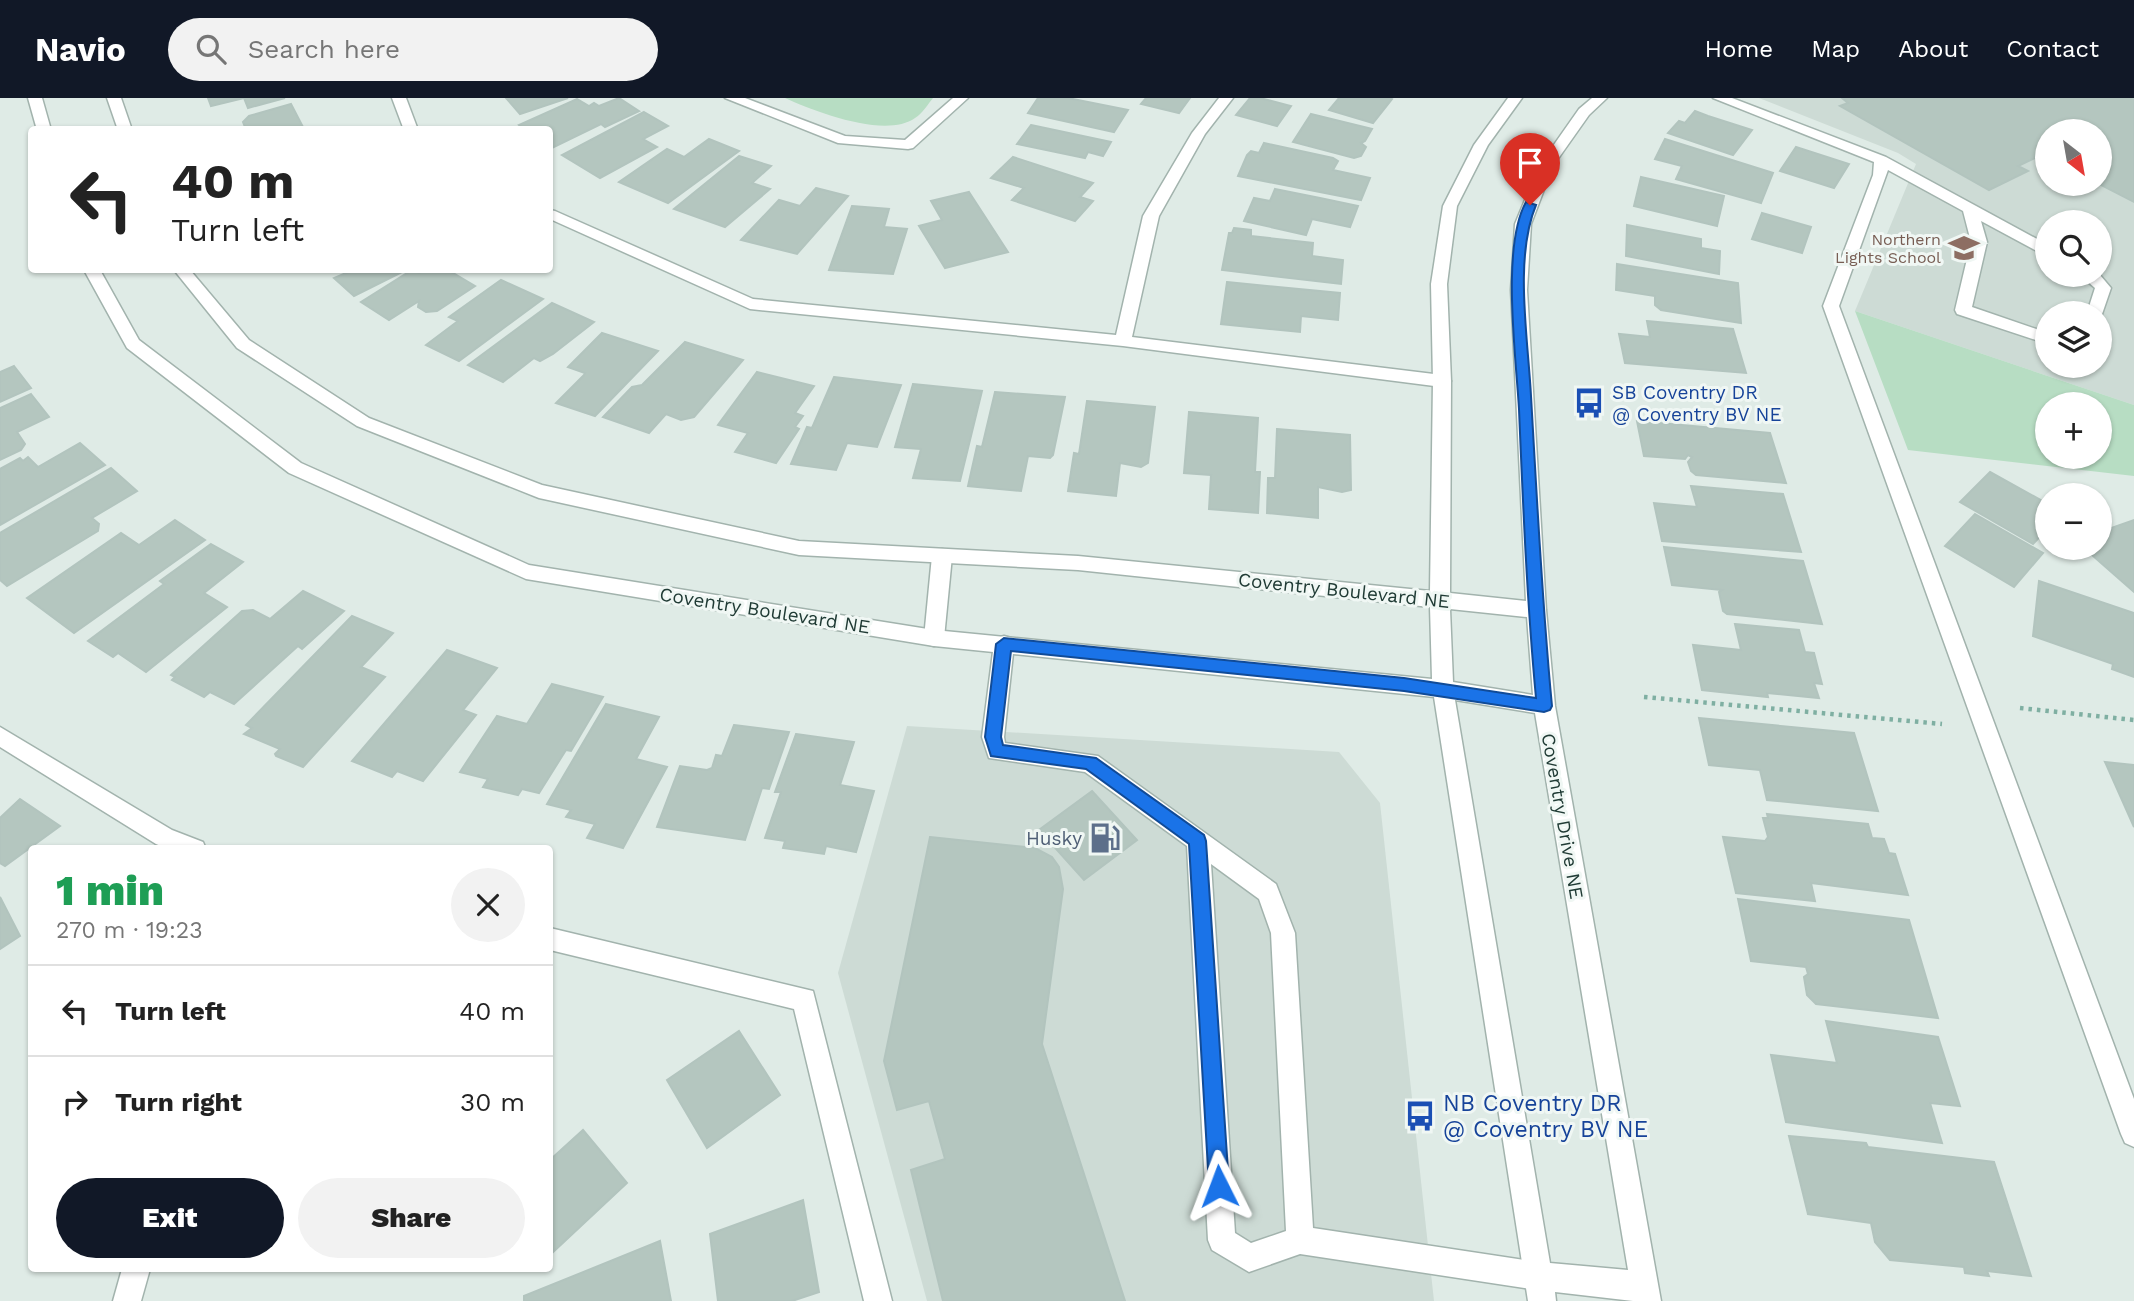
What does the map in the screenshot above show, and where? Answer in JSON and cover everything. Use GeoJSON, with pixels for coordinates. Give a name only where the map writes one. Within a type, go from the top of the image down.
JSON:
{"type":"FeatureCollection","features":[{"type":"Feature","properties":{"kind":"street"},"geometry":{"type":"LineString","coordinates":[[35,98],[43,126]]}},
{"type":"Feature","properties":{"kind":"street"},"geometry":{"type":"LineString","coordinates":[[114,98],[124,126]]}},
{"type":"Feature","properties":{"kind":"street"},"geometry":{"type":"LineString","coordinates":[[399,98],[410,126]]}},
{"type":"Feature","properties":{"kind":"street"},"geometry":{"type":"LineString","coordinates":[[732,98],[844,140],[908,145],[961,98]]}},
{"type":"Feature","properties":{"kind":"street"},"geometry":{"type":"LineString","coordinates":[[1123,341],[1152,216],[1199,133],[1226,98]]}},
{"type":"Feature","properties":{"kind":"street"},"geometry":{"type":"LineString","coordinates":[[1516,98],[1481,145],[1450,206],[1439,284],[1442,381],[1440,600],[1443,690],[1540,1289]]}},
{"type":"Feature","properties":{"kind":"street","name":"Coventry Drive NE"},"geometry":{"type":"LineString","coordinates":[[1600,98],[1584,112],[1546,166],[1522,224],[1519,290],[1535,610],[1544,706],[1645,1294]]}},
{"type":"Feature","properties":{"kind":"street"},"geometry":{"type":"LineString","coordinates":[[1720,98],[1881,160],[2035,246]]}},
{"type":"Feature","properties":{"kind":"street"},"geometry":{"type":"LineString","coordinates":[[1881,160],[1880,175],[1831,306],[2134,1134]]}},
{"type":"Feature","properties":{"kind":"street"},"geometry":{"type":"LineString","coordinates":[[1970,209],[1979,242]]}},
{"type":"Feature","properties":{"kind":"street"},"geometry":{"type":"LineString","coordinates":[[553,215],[750,304],[1123,341],[1442,381]]}},
{"type":"Feature","properties":{"kind":"street"},"geometry":{"type":"LineString","coordinates":[[2022,239],[1988,228],[1981,233],[1962,310],[2035,335]]}},
{"type":"Feature","properties":{"kind":"street","name":"Coventry Boulevard NE"},"geometry":{"type":"LineString","coordinates":[[94,273],[133,344],[295,468],[526,572],[934,638],[1443,690],[1544,706]]}},
{"type":"Feature","properties":{"kind":"street","name":"Coventry Boulevard NE"},"geometry":{"type":"LineString","coordinates":[[184,273],[243,344],[363,422],[539,491],[799,548],[1078,563],[1535,610]]}},
{"type":"Feature","properties":{"kind":"street"},"geometry":{"type":"LineString","coordinates":[[934,638],[942,555]]}},
{"type":"Feature","properties":{"kind":"street"},"geometry":{"type":"LineString","coordinates":[[1004,644],[993,737],[997,751],[1090,763],[1268,892],[1283,933],[1300,1240]]}},
{"type":"Feature","properties":{"kind":"street"},"geometry":{"type":"LineString","coordinates":[[0,736],[164,837],[185,845]]}},
{"type":"Feature","properties":{"kind":"street"},"geometry":{"type":"LineString","coordinates":[[1198,841],[1222,1240],[1248,1258],[1300,1240],[1540,1289],[1645,1294]]}},
{"type":"Feature","properties":{"kind":"street"},"geometry":{"type":"LineString","coordinates":[[553,940],[804,999],[878,1301]]}},
{"type":"Feature","properties":{"kind":"street"},"geometry":{"type":"LineString","coordinates":[[127,1301],[134,1272]]}},
{"type":"Feature","properties":{"kind":"path"},"geometry":{"type":"LineString","coordinates":[[1644,698],[1985,728]]}},
{"type":"Feature","properties":{"kind":"path"},"geometry":{"type":"LineString","coordinates":[[1977,704],[2134,720]]}},
{"type":"Feature","properties":{"kind":"shaded area","name":"Northern Lights School"},"geometry":{"type":"Polygon","coordinates":[[[1759,98],[2134,98],[2134,405],[2112,398],[2112,392],[2095,392],[2054,378],[2112,378],[2112,301],[2035,301],[2035,372],[1855,311],[1916,164],[1898,153],[1759,98]]]}},
{"type":"Feature","properties":{"kind":"shaded area"},"geometry":{"type":"Polygon","coordinates":[[[907,726],[1339,752],[1380,803],[1434,1301],[927,1301],[838,973],[907,726]]]}},
{"type":"Feature","properties":{"kind":"green space"},"geometry":{"type":"Polygon","coordinates":[[[785,98],[933,98],[915,118],[902,124],[887,126],[869,125],[832,116],[785,98]]]}},
{"type":"Feature","properties":{"kind":"green space"},"geometry":{"type":"Polygon","coordinates":[[[1855,311],[2035,372],[2035,378],[2054,378],[2095,392],[2035,392],[2035,465],[1908,450],[1855,311]]]}},
{"type":"Feature","properties":{"kind":"green space"},"geometry":{"type":"Polygon","coordinates":[[[2112,398],[2134,405],[2134,476],[2073,469],[2112,469],[2112,398]]]}},
{"type":"Feature","properties":{"kind":"building"},"geometry":{"type":"Polygon","coordinates":[[[208,98],[244,98],[211,106],[208,98]]]}},
{"type":"Feature","properties":{"kind":"building"},"geometry":{"type":"Polygon","coordinates":[[[244,98],[285,98],[248,108],[244,98]]]}},
{"type":"Feature","properties":{"kind":"building"},"geometry":{"type":"Polygon","coordinates":[[[506,98],[568,98],[520,114],[506,98]]]}},
{"type":"Feature","properties":{"kind":"building"},"geometry":{"type":"Polygon","coordinates":[[[619,98],[639,111],[605,127],[601,124],[553,148],[553,126],[519,125],[577,99],[589,106],[594,103],[599,106],[619,98]]]}},
{"type":"Feature","properties":{"kind":"building"},"geometry":{"type":"Polygon","coordinates":[[[1038,98],[1068,98],[1128,110],[1114,132],[1028,113],[1038,98]]]}},
{"type":"Feature","properties":{"kind":"building"},"geometry":{"type":"Polygon","coordinates":[[[1146,98],[1190,98],[1179,113],[1141,104],[1146,98]]]}},
{"type":"Feature","properties":{"kind":"building"},"geometry":{"type":"Polygon","coordinates":[[[1250,98],[1291,106],[1277,126],[1236,115],[1250,98]]]}},
{"type":"Feature","properties":{"kind":"building"},"geometry":{"type":"Polygon","coordinates":[[[1339,98],[1392,99],[1373,123],[1329,110],[1339,98]]]}},
{"type":"Feature","properties":{"kind":"building"},"geometry":{"type":"Polygon","coordinates":[[[1842,98],[2134,98],[2134,202],[2112,191],[2112,119],[2035,119],[2035,158],[2018,166],[2028,171],[1989,190],[1840,106],[1848,103],[1842,98]]]}},
{"type":"Feature","properties":{"kind":"building"},"geometry":{"type":"Polygon","coordinates":[[[291,104],[302,126],[245,126],[243,122],[249,116],[291,104]]]}},
{"type":"Feature","properties":{"kind":"building"},"geometry":{"type":"Polygon","coordinates":[[[1695,111],[1752,130],[1733,155],[1668,133],[1679,121],[1685,123],[1695,111]]]}},
{"type":"Feature","properties":{"kind":"building"},"geometry":{"type":"Polygon","coordinates":[[[644,112],[668,126],[643,139],[657,147],[600,178],[562,155],[644,112]]]}},
{"type":"Feature","properties":{"kind":"building"},"geometry":{"type":"Polygon","coordinates":[[[1311,114],[1372,129],[1361,143],[1366,147],[1361,156],[1354,158],[1293,142],[1311,114]]]}},
{"type":"Feature","properties":{"kind":"building"},"geometry":{"type":"Polygon","coordinates":[[[1031,125],[1111,142],[1103,156],[1088,152],[1085,158],[1017,144],[1031,125]]]}},
{"type":"Feature","properties":{"kind":"building"},"geometry":{"type":"Polygon","coordinates":[[[709,139],[739,151],[668,203],[619,182],[667,149],[684,157],[709,139]]]}},
{"type":"Feature","properties":{"kind":"building"},"geometry":{"type":"Polygon","coordinates":[[[1665,139],[1773,173],[1761,203],[1676,179],[1682,166],[1655,159],[1665,139]]]}},
{"type":"Feature","properties":{"kind":"building"},"geometry":{"type":"Polygon","coordinates":[[[1264,143],[1333,158],[1338,161],[1333,170],[1370,178],[1361,200],[1238,176],[1247,155],[1251,151],[1259,153],[1264,143]]]}},
{"type":"Feature","properties":{"kind":"building"},"geometry":{"type":"Polygon","coordinates":[[[1796,147],[1849,164],[1834,188],[1780,171],[1796,147]]]}},
{"type":"Feature","properties":{"kind":"building"},"geometry":{"type":"Polygon","coordinates":[[[739,156],[771,166],[752,183],[770,189],[725,227],[674,209],[739,156]]]}},
{"type":"Feature","properties":{"kind":"building"},"geometry":{"type":"Polygon","coordinates":[[[1013,157],[1093,183],[1080,197],[1093,201],[1075,221],[1012,200],[1024,188],[991,178],[1013,157]]]}},
{"type":"Feature","properties":{"kind":"building"},"geometry":{"type":"Polygon","coordinates":[[[1641,177],[1724,196],[1717,226],[1634,206],[1641,177]]]}},
{"type":"Feature","properties":{"kind":"building"},"geometry":{"type":"Polygon","coordinates":[[[816,188],[848,196],[797,254],[741,240],[779,200],[800,206],[816,188]]]}},
{"type":"Feature","properties":{"kind":"building"},"geometry":{"type":"Polygon","coordinates":[[[1275,189],[1358,206],[1350,227],[1312,219],[1306,235],[1244,221],[1254,198],[1270,201],[1275,189]]]}},
{"type":"Feature","properties":{"kind":"building"},"geometry":{"type":"Polygon","coordinates":[[[969,192],[1008,252],[945,268],[919,226],[942,220],[931,201],[969,192]]]}},
{"type":"Feature","properties":{"kind":"building"},"geometry":{"type":"Polygon","coordinates":[[[852,206],[889,209],[884,227],[907,229],[893,274],[829,270],[852,206]]]}},
{"type":"Feature","properties":{"kind":"building"},"geometry":{"type":"Polygon","coordinates":[[[1762,213],[1811,227],[1802,253],[1752,239],[1762,213]]]}},
{"type":"Feature","properties":{"kind":"building"},"geometry":{"type":"Polygon","coordinates":[[[1627,225],[1701,239],[1701,248],[1720,251],[1719,274],[1626,256],[1627,225]]]}},
{"type":"Feature","properties":{"kind":"building"},"geometry":{"type":"Polygon","coordinates":[[[1234,228],[1251,230],[1251,236],[1313,243],[1312,256],[1343,260],[1341,284],[1222,270],[1229,233],[1232,233],[1234,228]]]}},
{"type":"Feature","properties":{"kind":"building"},"geometry":{"type":"Polygon","coordinates":[[[1617,264],[1738,283],[1741,323],[1661,310],[1655,305],[1655,296],[1616,290],[1617,264]]]}},
{"type":"Feature","properties":{"kind":"building"},"geometry":{"type":"Polygon","coordinates":[[[346,273],[400,273],[354,296],[334,278],[346,273]]]}},
{"type":"Feature","properties":{"kind":"building"},"geometry":{"type":"Polygon","coordinates":[[[407,273],[453,273],[475,286],[437,311],[426,312],[418,307],[419,301],[389,320],[361,302],[407,273]]]}},
{"type":"Feature","properties":{"kind":"building"},"geometry":{"type":"Polygon","coordinates":[[[501,280],[543,299],[459,361],[426,345],[458,321],[449,317],[501,280]]]}},
{"type":"Feature","properties":{"kind":"building"},"geometry":{"type":"Polygon","coordinates":[[[1227,282],[1340,293],[1338,320],[1301,316],[1300,332],[1221,324],[1227,282]]]}},
{"type":"Feature","properties":{"kind":"building"},"geometry":{"type":"Polygon","coordinates":[[[552,303],[594,322],[553,354],[540,361],[534,358],[503,382],[468,365],[552,303]]]}},
{"type":"Feature","properties":{"kind":"building"},"geometry":{"type":"Polygon","coordinates":[[[1647,321],[1733,329],[1746,373],[1625,363],[1619,334],[1650,337],[1647,321]]]}},
{"type":"Feature","properties":{"kind":"building"},"geometry":{"type":"Polygon","coordinates":[[[602,333],[658,351],[595,416],[556,403],[585,373],[568,367],[602,333]]]}},
{"type":"Feature","properties":{"kind":"building"},"geometry":{"type":"Polygon","coordinates":[[[685,342],[743,360],[694,417],[681,420],[666,414],[649,433],[603,417],[632,387],[642,385],[685,342]]]}},
{"type":"Feature","properties":{"kind":"building"},"geometry":{"type":"Polygon","coordinates":[[[14,366],[31,388],[0,402],[0,372],[14,366]]]}},
{"type":"Feature","properties":{"kind":"building"},"geometry":{"type":"Polygon","coordinates":[[[757,372],[814,386],[795,413],[803,416],[795,427],[799,429],[776,463],[735,452],[748,433],[718,425],[757,372]]]}},
{"type":"Feature","properties":{"kind":"building"},"geometry":{"type":"Polygon","coordinates":[[[834,377],[901,385],[877,447],[847,443],[836,470],[791,464],[807,427],[812,428],[834,377]]]}},
{"type":"Feature","properties":{"kind":"building"},"geometry":{"type":"Polygon","coordinates":[[[913,384],[982,391],[960,481],[913,478],[921,449],[895,447],[913,384]]]}},
{"type":"Feature","properties":{"kind":"building"},"geometry":{"type":"Polygon","coordinates":[[[995,392],[1065,397],[1053,455],[1050,458],[1028,456],[1021,491],[968,486],[977,446],[982,447],[995,392]]]}},
{"type":"Feature","properties":{"kind":"building"},"geometry":{"type":"Polygon","coordinates":[[[31,394],[49,417],[17,432],[25,444],[21,450],[0,460],[0,408],[31,394]]]}},
{"type":"Feature","properties":{"kind":"building"},"geometry":{"type":"Polygon","coordinates":[[[1087,401],[1155,407],[1148,463],[1141,467],[1120,463],[1116,496],[1068,491],[1074,453],[1079,454],[1087,401]]]}},
{"type":"Feature","properties":{"kind":"building"},"geometry":{"type":"Polygon","coordinates":[[[1189,412],[1258,418],[1255,472],[1260,472],[1258,513],[1209,509],[1211,475],[1184,473],[1189,412]]]}},
{"type":"Feature","properties":{"kind":"building"},"geometry":{"type":"Polygon","coordinates":[[[1637,421],[1770,433],[1786,483],[1696,475],[1691,471],[1688,462],[1692,457],[1688,455],[1685,459],[1644,456],[1637,421]]]}},
{"type":"Feature","properties":{"kind":"building"},"geometry":{"type":"Polygon","coordinates":[[[1277,429],[1350,435],[1351,490],[1342,492],[1318,487],[1318,518],[1267,513],[1268,478],[1275,478],[1277,429]]]}},
{"type":"Feature","properties":{"kind":"building"},"geometry":{"type":"Polygon","coordinates":[[[80,443],[105,465],[0,525],[0,469],[20,458],[23,461],[28,457],[38,467],[80,443]]]}},
{"type":"Feature","properties":{"kind":"building"},"geometry":{"type":"Polygon","coordinates":[[[111,468],[137,491],[92,518],[99,524],[98,531],[7,586],[0,580],[0,533],[111,468]]]}},
{"type":"Feature","properties":{"kind":"building"},"geometry":{"type":"Polygon","coordinates":[[[1990,472],[2035,497],[2035,542],[2033,544],[1960,502],[1990,472]]]}},
{"type":"Feature","properties":{"kind":"building"},"geometry":{"type":"Polygon","coordinates":[[[1691,486],[1783,494],[1801,552],[1662,541],[1654,503],[1697,507],[1691,486]]]}},
{"type":"Feature","properties":{"kind":"building"},"geometry":{"type":"Polygon","coordinates":[[[1975,514],[2035,548],[2037,560],[2014,587],[1945,546],[1975,514]]]}},
{"type":"Feature","properties":{"kind":"building"},"geometry":{"type":"Polygon","coordinates":[[[175,520],[205,540],[74,633],[27,598],[121,533],[139,545],[175,520]]]}},
{"type":"Feature","properties":{"kind":"building"},"geometry":{"type":"Polygon","coordinates":[[[2134,520],[2134,592],[2098,560],[2112,560],[2112,528],[2134,520]]]}},
{"type":"Feature","properties":{"kind":"building"},"geometry":{"type":"Polygon","coordinates":[[[211,544],[243,562],[204,593],[227,607],[146,672],[118,653],[113,657],[88,641],[164,584],[160,581],[211,544]]]}},
{"type":"Feature","properties":{"kind":"building"},"geometry":{"type":"Polygon","coordinates":[[[1664,547],[1803,561],[1822,624],[1727,614],[1723,611],[1719,592],[1722,590],[1672,585],[1664,547]]]}},
{"type":"Feature","properties":{"kind":"building"},"geometry":{"type":"Polygon","coordinates":[[[2039,581],[2134,613],[2134,677],[2112,669],[2113,664],[2033,636],[2039,581]]]}},
{"type":"Feature","properties":{"kind":"building"},"geometry":{"type":"Polygon","coordinates":[[[303,591],[344,611],[302,649],[298,646],[234,704],[210,692],[204,697],[172,680],[175,677],[171,675],[242,611],[253,610],[270,619],[303,591]]]}},
{"type":"Feature","properties":{"kind":"building"},"geometry":{"type":"Polygon","coordinates":[[[352,616],[393,633],[361,667],[385,677],[303,767],[276,756],[280,749],[244,734],[252,728],[246,725],[352,616]]]}},
{"type":"Feature","properties":{"kind":"building"},"geometry":{"type":"Polygon","coordinates":[[[1735,624],[1799,630],[1805,652],[1814,653],[1822,684],[1814,683],[1819,698],[1767,693],[1768,697],[1702,690],[1693,645],[1741,650],[1735,624]]]}},
{"type":"Feature","properties":{"kind":"building"},"geometry":{"type":"Polygon","coordinates":[[[447,650],[497,668],[463,710],[476,715],[423,781],[397,771],[392,777],[352,761],[447,650]]]}},
{"type":"Feature","properties":{"kind":"building"},"geometry":{"type":"Polygon","coordinates":[[[552,684],[603,697],[571,751],[566,750],[539,793],[522,789],[518,795],[483,787],[488,779],[460,772],[497,716],[527,724],[552,684]]]}},
{"type":"Feature","properties":{"kind":"building"},"geometry":{"type":"Polygon","coordinates":[[[606,704],[659,717],[636,759],[667,767],[623,848],[587,838],[595,824],[566,817],[571,810],[547,804],[606,704]]]}},
{"type":"Feature","properties":{"kind":"building"},"geometry":{"type":"Polygon","coordinates":[[[1699,718],[1854,733],[1878,811],[1767,800],[1760,770],[1709,765],[1699,718]]]}},
{"type":"Feature","properties":{"kind":"building"},"geometry":{"type":"Polygon","coordinates":[[[734,725],[789,732],[769,789],[762,788],[745,840],[657,827],[680,766],[707,770],[712,768],[716,755],[722,756],[734,725]]]}},
{"type":"Feature","properties":{"kind":"building"},"geometry":{"type":"Polygon","coordinates":[[[796,734],[854,742],[840,785],[874,791],[856,852],[826,846],[824,854],[783,848],[785,841],[765,838],[781,792],[775,792],[796,734]]]}},
{"type":"Feature","properties":{"kind":"building"},"geometry":{"type":"Polygon","coordinates":[[[2105,762],[2134,765],[2134,827],[2106,764],[2105,762]]]}},
{"type":"Feature","properties":{"kind":"building"},"geometry":{"type":"Polygon","coordinates":[[[1092,791],[1137,840],[1084,880],[1039,830],[1092,791]]]}},
{"type":"Feature","properties":{"kind":"building"},"geometry":{"type":"Polygon","coordinates":[[[20,799],[60,826],[34,845],[28,845],[28,849],[5,866],[0,863],[0,818],[20,799]]]}},
{"type":"Feature","properties":{"kind":"building"},"geometry":{"type":"Polygon","coordinates":[[[1767,814],[1868,824],[1872,838],[1884,839],[1889,853],[1895,854],[1908,895],[1811,883],[1815,901],[1736,893],[1723,837],[1765,841],[1768,837],[1763,818],[1768,818],[1767,814]]]}},
{"type":"Feature","properties":{"kind":"building"},"geometry":{"type":"Polygon","coordinates":[[[930,837],[1035,848],[1052,857],[1059,867],[1063,889],[1042,1044],[1125,1301],[943,1301],[911,1170],[945,1159],[929,1101],[897,1110],[884,1061],[930,837]]]}},
{"type":"Feature","properties":{"kind":"building"},"geometry":{"type":"Polygon","coordinates":[[[0,897],[20,936],[0,949],[0,897]]]}},
{"type":"Feature","properties":{"kind":"building"},"geometry":{"type":"Polygon","coordinates":[[[1738,899],[1909,920],[1938,1018],[1816,1004],[1807,995],[1804,977],[1808,974],[1806,967],[1751,961],[1738,899]]]}},
{"type":"Feature","properties":{"kind":"building"},"geometry":{"type":"Polygon","coordinates":[[[1826,1021],[1938,1037],[1960,1106],[1930,1103],[1942,1143],[1786,1122],[1771,1055],[1837,1063],[1826,1021]]]}},
{"type":"Feature","properties":{"kind":"building"},"geometry":{"type":"Polygon","coordinates":[[[739,1031],[780,1095],[707,1148],[667,1080],[739,1031]]]}},
{"type":"Feature","properties":{"kind":"building"},"geometry":{"type":"Polygon","coordinates":[[[583,1130],[627,1183],[553,1252],[553,1157],[583,1130]]]}},
{"type":"Feature","properties":{"kind":"building"},"geometry":{"type":"Polygon","coordinates":[[[1789,1136],[1866,1143],[1868,1147],[1994,1162],[2031,1276],[1987,1271],[1989,1276],[1965,1273],[1964,1267],[1890,1260],[1875,1242],[1871,1223],[1808,1214],[1789,1136]]]}},
{"type":"Feature","properties":{"kind":"building"},"geometry":{"type":"Polygon","coordinates":[[[803,1200],[819,1292],[792,1301],[718,1301],[710,1234],[803,1200]]]}},
{"type":"Feature","properties":{"kind":"building"},"geometry":{"type":"Polygon","coordinates":[[[660,1241],[671,1301],[524,1301],[524,1296],[660,1241]]]}},
{"type":"Feature","properties":{"kind":"place","name":"Northern Lights School"},"geometry":{"type":"Point","coordinates":[1964,248]}},
{"type":"Feature","properties":{"kind":"place","name":"SB Coventry DR @ Coventry BV NE"},"geometry":{"type":"Point","coordinates":[1589,403]}},
{"type":"Feature","properties":{"kind":"place","name":"Husky"},"geometry":{"type":"Point","coordinates":[1105,838]}},
{"type":"Feature","properties":{"kind":"place","name":"NB Coventry DR @ Coventry BV NE"},"geometry":{"type":"Point","coordinates":[1420,1116]}},
{"type":"Feature","properties":{"kind":"route"},"geometry":{"type":"LineString","coordinates":[[1219,1186],[1198,841],[1090,763],[997,751],[993,737],[1004,644],[1404,685],[1544,706],[1535,610],[1519,290],[1522,224],[1530,205]]}}]}
